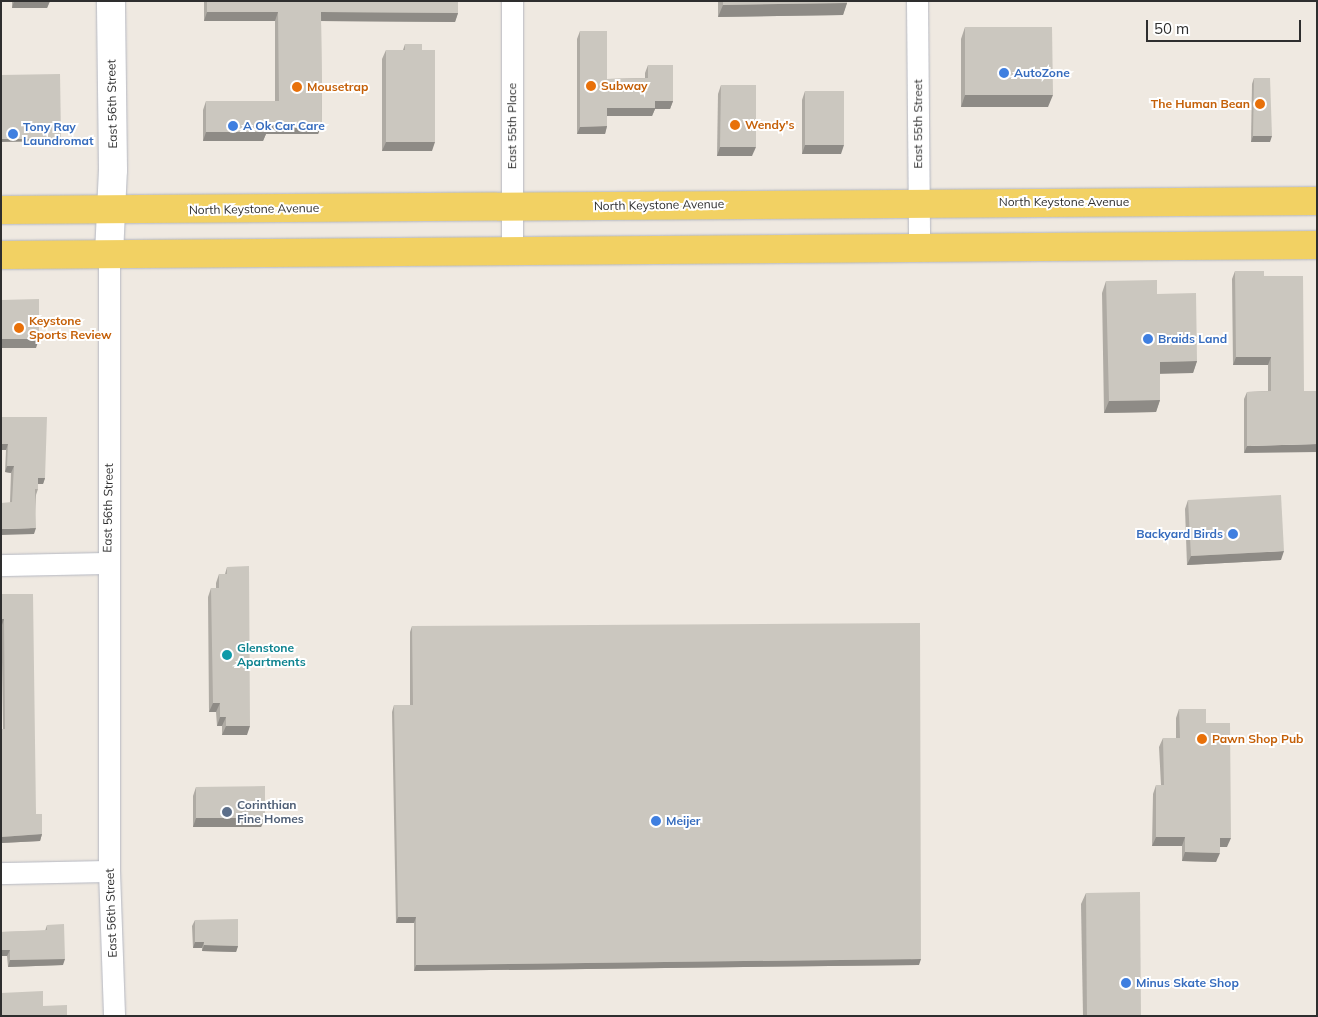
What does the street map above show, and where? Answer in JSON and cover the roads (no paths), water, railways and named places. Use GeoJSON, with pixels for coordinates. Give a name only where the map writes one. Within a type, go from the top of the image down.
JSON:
{"type":"FeatureCollection","features":[{"type":"Feature","properties":{"kind":"main road","name":"North Keystone Avenue"},"geometry":{"type":"LineString","coordinates":[[1,210],[1317,201]]}},
{"type":"Feature","properties":{"kind":"main road"},"geometry":{"type":"LineString","coordinates":[[1,255],[919,247],[1317,246]]}},
{"type":"Feature","properties":{"kind":"street","name":"East 56th Street"},"geometry":{"type":"LineString","coordinates":[[111,1],[113,209],[109,254],[107,563],[109,871],[114,1016]]}},
{"type":"Feature","properties":{"kind":"street","name":"East 55th Place"},"geometry":{"type":"LineString","coordinates":[[512,1],[512,250]]}},
{"type":"Feature","properties":{"kind":"street","name":"East 55th Street"},"geometry":{"type":"LineString","coordinates":[[917,1],[919,247]]}},
{"type":"Feature","properties":{"kind":"street"},"geometry":{"type":"LineString","coordinates":[[1,564],[107,563]]}},
{"type":"Feature","properties":{"kind":"street"},"geometry":{"type":"LineString","coordinates":[[1,873],[109,871]]}},
{"type":"Feature","properties":{"kind":"place","name":"AutoZone"},"geometry":{"type":"Point","coordinates":[1004,73]}},
{"type":"Feature","properties":{"kind":"place","name":"Subway"},"geometry":{"type":"Point","coordinates":[591,86]}},
{"type":"Feature","properties":{"kind":"place","name":"Mousetrap"},"geometry":{"type":"Point","coordinates":[297,87]}},
{"type":"Feature","properties":{"kind":"place","name":"The Human Bean"},"geometry":{"type":"Point","coordinates":[1260,104]}},
{"type":"Feature","properties":{"kind":"place","name":"Wendy's"},"geometry":{"type":"Point","coordinates":[735,125]}},
{"type":"Feature","properties":{"kind":"place","name":"A Ok Car Care"},"geometry":{"type":"Point","coordinates":[233,126]}},
{"type":"Feature","properties":{"kind":"place","name":"Tony Ray Laundromat"},"geometry":{"type":"Point","coordinates":[13,134]}},
{"type":"Feature","properties":{"kind":"place","name":"Keystone Sports Review"},"geometry":{"type":"Point","coordinates":[19,328]}},
{"type":"Feature","properties":{"kind":"place","name":"Braids Land"},"geometry":{"type":"Point","coordinates":[1148,339]}},
{"type":"Feature","properties":{"kind":"place","name":"Backyard Birds"},"geometry":{"type":"Point","coordinates":[1233,534]}},
{"type":"Feature","properties":{"kind":"place","name":"Glenstone Apartments"},"geometry":{"type":"Point","coordinates":[227,655]}},
{"type":"Feature","properties":{"kind":"place","name":"Pawn Shop Pub"},"geometry":{"type":"Point","coordinates":[1202,739]}},
{"type":"Feature","properties":{"kind":"place","name":"Corinthian Fine Homes"},"geometry":{"type":"Point","coordinates":[227,812]}},
{"type":"Feature","properties":{"kind":"place","name":"Meijer"},"geometry":{"type":"Point","coordinates":[656,821]}},
{"type":"Feature","properties":{"kind":"place","name":"Minus Skate Shop"},"geometry":{"type":"Point","coordinates":[1126,983]}}]}
